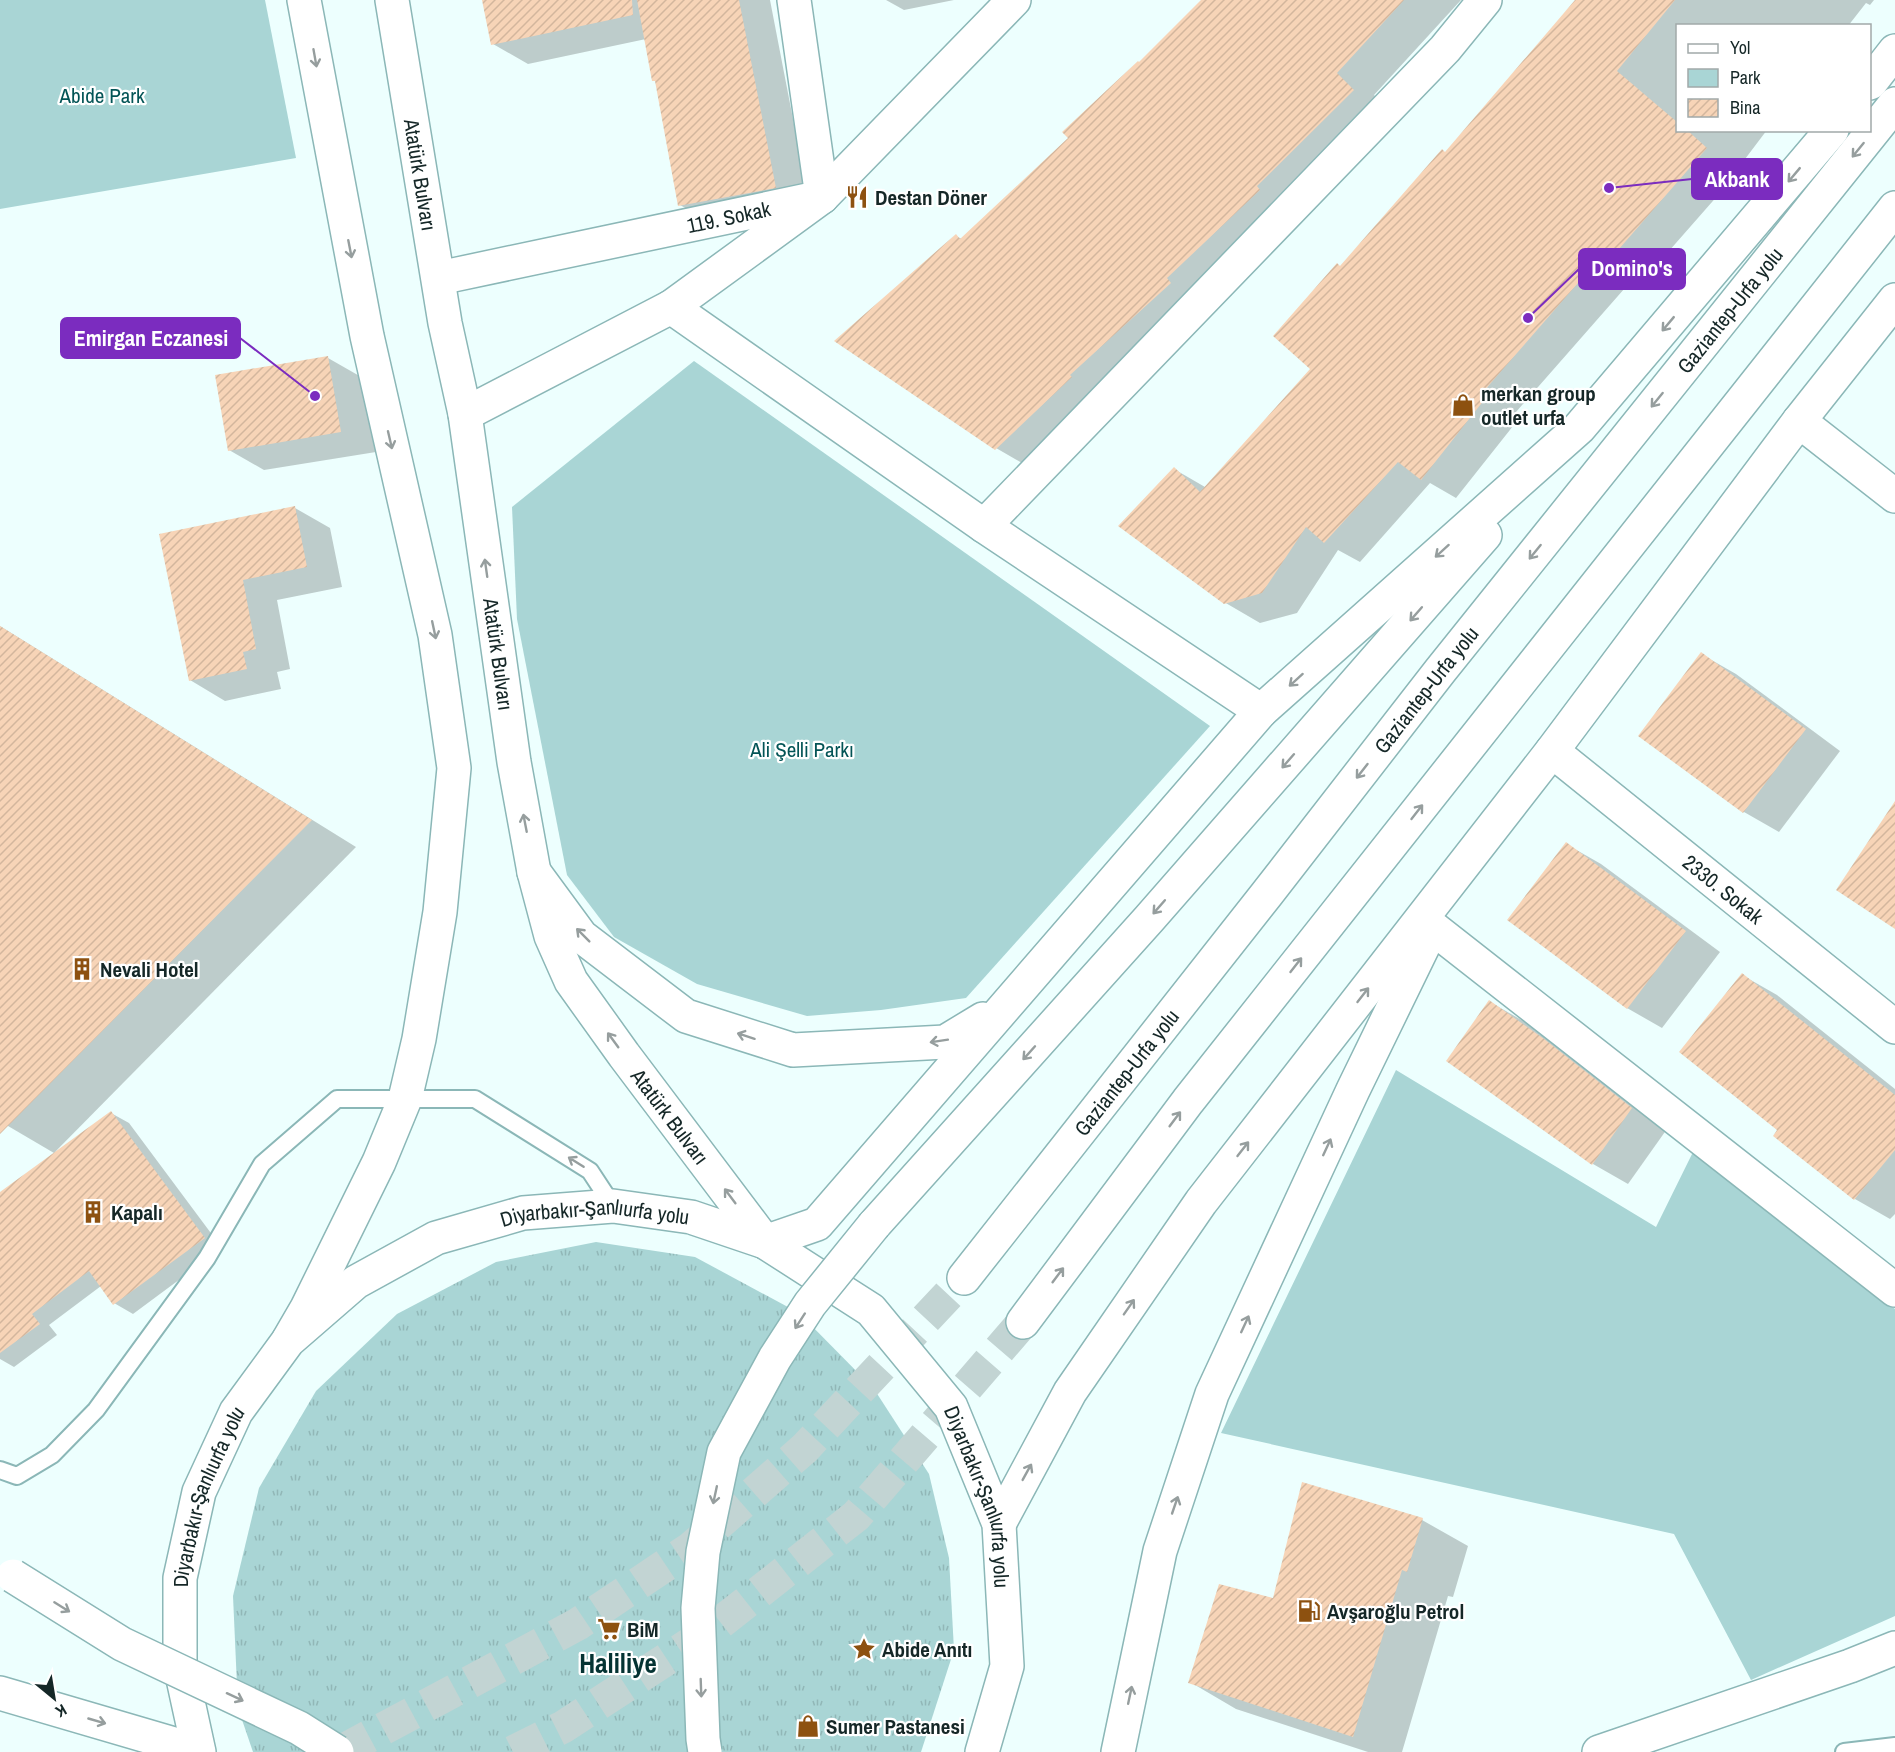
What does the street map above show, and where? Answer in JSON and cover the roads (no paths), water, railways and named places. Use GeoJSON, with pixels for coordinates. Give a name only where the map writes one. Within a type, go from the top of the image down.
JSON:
{"type":"FeatureCollection","features":[{"type":"Feature","properties":{"kind":"main road"},"geometry":{"type":"LineString","coordinates":[[288,1341],[307,1308],[379,1162],[405,1099],[419,1039],[440,912],[454,768],[435,635],[366,336],[304,0]]}},
{"type":"Feature","properties":{"kind":"main road","name":"Atatürk Bulvarı"},"geometry":{"type":"LineString","coordinates":[[392,0],[445,323],[465,414],[514,762],[534,872],[551,936],[571,981],[765,1242]]}},
{"type":"Feature","properties":{"kind":"main road"},"geometry":{"type":"LineString","coordinates":[[794,0],[822,197]]}},
{"type":"Feature","properties":{"kind":"main road"},"geometry":{"type":"LineString","coordinates":[[465,414],[671,307],[822,197],[1014,0]]}},
{"type":"Feature","properties":{"kind":"main road"},"geometry":{"type":"LineString","coordinates":[[984,526],[1445,48],[1485,0]]}},
{"type":"Feature","properties":{"kind":"main road"},"geometry":{"type":"LineString","coordinates":[[1871,81],[1895,51]]}},
{"type":"Feature","properties":{"kind":"main road","name":"Gaziantep-Urfa yolu"},"geometry":{"type":"LineString","coordinates":[[964,1278],[1266,896],[1447,661],[1895,104]]}},
{"type":"Feature","properties":{"kind":"main road"},"geometry":{"type":"LineString","coordinates":[[705,1752],[698,1608],[703,1552],[724,1452],[776,1358],[810,1304],[874,1225],[1149,919],[1579,428],[1830,132]]}},
{"type":"Feature","properties":{"kind":"main road","name":"119. Sokak"},"geometry":{"type":"LineString","coordinates":[[439,278],[822,197]]}},
{"type":"Feature","properties":{"kind":"main road"},"geometry":{"type":"LineString","coordinates":[[1023,1322],[1188,1101],[1895,208]]}},
{"type":"Feature","properties":{"kind":"main road"},"geometry":{"type":"LineString","coordinates":[[999,1524],[1070,1392],[1201,1202],[1552,751],[1799,421],[1895,300]]}},
{"type":"Feature","properties":{"kind":"main road"},"geometry":{"type":"LineString","coordinates":[[671,307],[984,526],[1262,711]]}},
{"type":"Feature","properties":{"kind":"main road"},"geometry":{"type":"LineString","coordinates":[[1799,421],[1895,496]]}},
{"type":"Feature","properties":{"kind":"main road"},"geometry":{"type":"LineString","coordinates":[[765,1242],[816,1224],[1262,711],[1579,428]]}},
{"type":"Feature","properties":{"kind":"main road","name":"2330. Sokak"},"geometry":{"type":"LineString","coordinates":[[1552,751],[1895,1027]]}},
{"type":"Feature","properties":{"kind":"main road"},"geometry":{"type":"LineString","coordinates":[[1118,1752],[1160,1551],[1212,1394],[1353,1090],[1464,864]]}},
{"type":"Feature","properties":{"kind":"main road"},"geometry":{"type":"LineString","coordinates":[[534,872],[581,936],[686,1016],[793,1050],[945,1042],[1008,1004]]}},
{"type":"Feature","properties":{"kind":"main road"},"geometry":{"type":"LineString","coordinates":[[1433,928],[1895,1290]]}},
{"type":"Feature","properties":{"kind":"main road","name":"Diyarbakır-Şanlıurfa yolu"},"geometry":{"type":"LineString","coordinates":[[198,1752],[180,1665],[180,1578],[199,1492],[236,1412],[288,1341],[356,1282],[436,1238],[523,1213],[613,1206],[691,1217],[765,1242],[871,1310],[951,1407],[999,1524],[1007,1666],[982,1752]]}},
{"type":"Feature","properties":{"kind":"main road"},"geometry":{"type":"LineString","coordinates":[[6,1570],[122,1644],[299,1728],[337,1752]]}},
{"type":"Feature","properties":{"kind":"main road"},"geometry":{"type":"LineString","coordinates":[[1599,1752],[1850,1666],[1895,1648]]}},
{"type":"Feature","properties":{"kind":"main road"},"geometry":{"type":"LineString","coordinates":[[0,1693],[198,1752]]}},
{"type":"Feature","properties":{"kind":"lane"},"geometry":{"type":"LineString","coordinates":[[0,1470],[17,1476],[52,1455],[96,1410],[207,1258],[262,1164],[337,1099],[475,1099],[590,1171],[613,1206]]}},
{"type":"Feature","properties":{"kind":"lane"},"geometry":{"type":"LineString","coordinates":[[1844,1752],[1895,1746]]}},
{"type":"Feature","properties":{"kind":"tunnel"},"geometry":{"type":"LineString","coordinates":[[340,1752],[578,1624],[691,1548],[805,1448],[964,1278]]}},
{"type":"Feature","properties":{"kind":"tunnel"},"geometry":{"type":"LineString","coordinates":[[513,1752],[563,1727],[711,1630],[856,1516],[1023,1322]]}},
{"type":"Feature","properties":{"kind":"place","name":"Akbank"},"geometry":{"type":"Point","coordinates":[1609,188]}},
{"type":"Feature","properties":{"kind":"place","name":"Destan Döner"},"geometry":{"type":"Point","coordinates":[857,197]}},
{"type":"Feature","properties":{"kind":"place","name":"Domino's"},"geometry":{"type":"Point","coordinates":[1528,318]}},
{"type":"Feature","properties":{"kind":"place","name":"Emirgan Eczanesi"},"geometry":{"type":"Point","coordinates":[315,396]}},
{"type":"Feature","properties":{"kind":"place","name":"merkan group outlet urfa"},"geometry":{"type":"Point","coordinates":[1463,405]}},
{"type":"Feature","properties":{"kind":"place","name":"Nevali Hotel"},"geometry":{"type":"Point","coordinates":[82,969]}},
{"type":"Feature","properties":{"kind":"place","name":"Kapalı"},"geometry":{"type":"Point","coordinates":[93,1212]}},
{"type":"Feature","properties":{"kind":"place","name":"Avşaroğlu Petrol"},"geometry":{"type":"Point","coordinates":[1309,1611]}},
{"type":"Feature","properties":{"kind":"place","name":"BiM"},"geometry":{"type":"Point","coordinates":[609,1629]}},
{"type":"Feature","properties":{"kind":"place","name":"Abide Anıtı"},"geometry":{"type":"Point","coordinates":[864,1649]}},
{"type":"Feature","properties":{"kind":"place","name":"Sumer Pastanesi"},"geometry":{"type":"Point","coordinates":[808,1726]}},
{"type":"Feature","properties":{"kind":"district","name":"Haliliye"},"geometry":{"type":"Point","coordinates":[618,1663]}},
{"type":"Feature","properties":{"kind":"park label","name":"Abide Park"},"geometry":{"type":"Point","coordinates":[102,95]}},
{"type":"Feature","properties":{"kind":"park label","name":"Ali Şelli Parkı"},"geometry":{"type":"Point","coordinates":[802,749]}}]}
